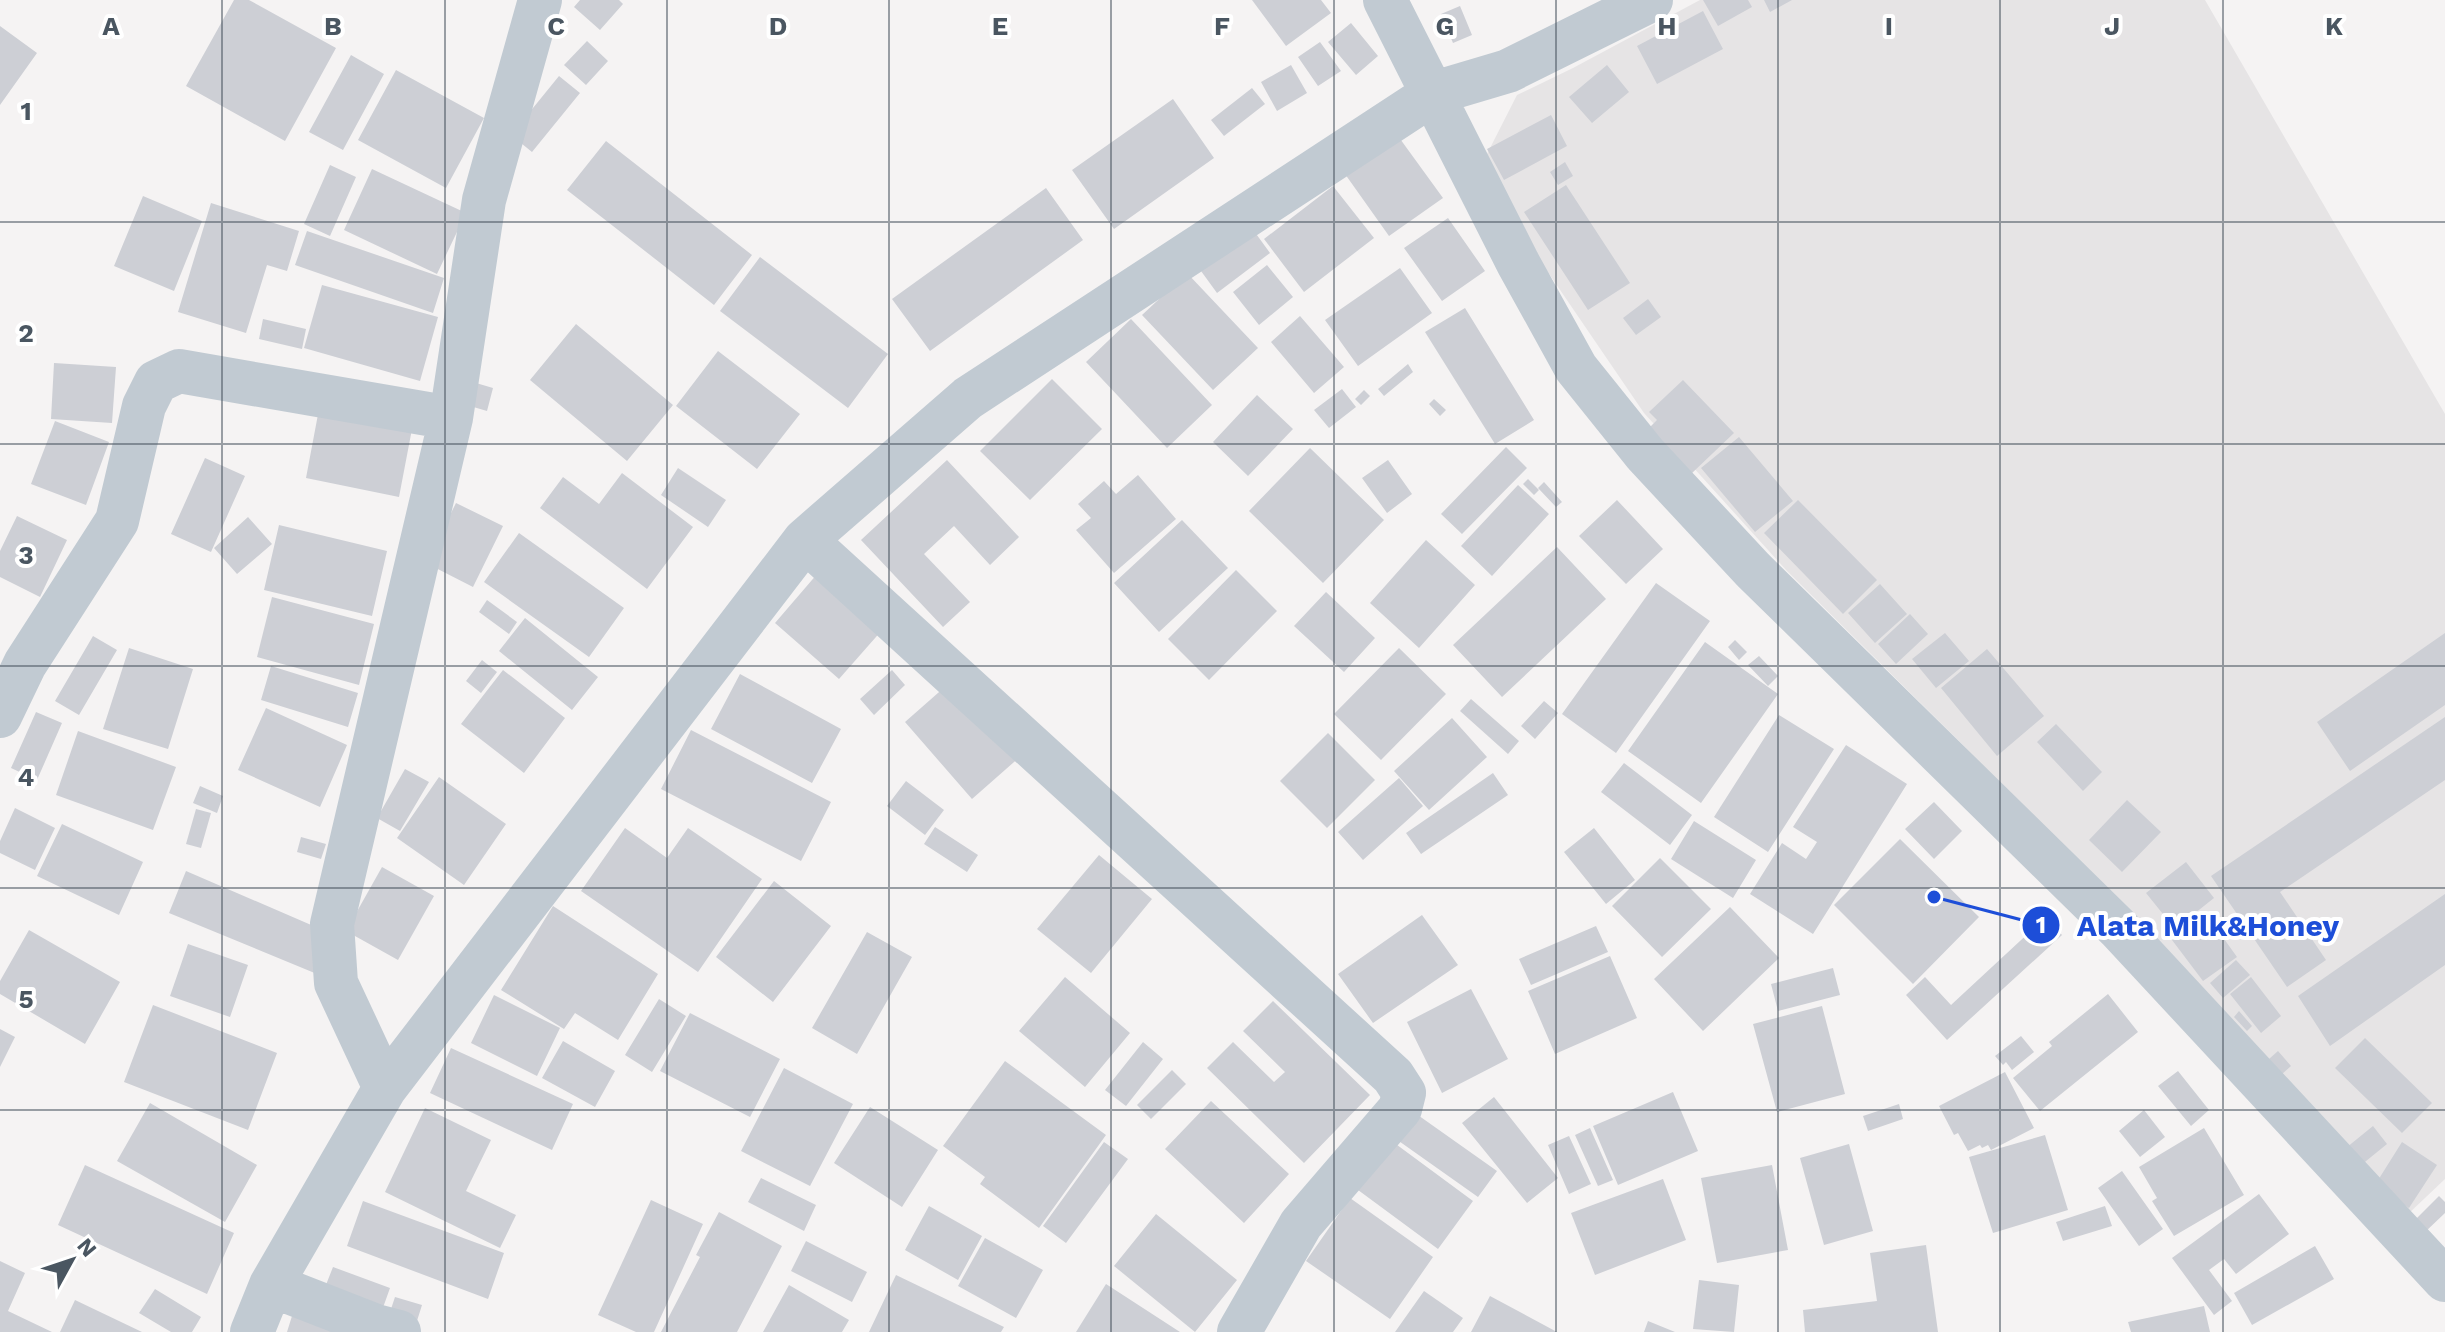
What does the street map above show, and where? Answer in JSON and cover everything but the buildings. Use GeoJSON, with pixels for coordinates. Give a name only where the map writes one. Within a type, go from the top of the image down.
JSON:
{"type":"FeatureCollection","features":[{"type":"Feature","properties":{"kind":"street"},"geometry":{"type":"LineString","coordinates":[[385,1088],[336,983],[332,924],[451,418],[484,200],[540,0]]}},
{"type":"Feature","properties":{"kind":"street"},"geometry":{"type":"LineString","coordinates":[[1385,0],[1518,263],[1576,368],[1645,454],[1753,570],[2119,929],[2445,1280]]}},
{"type":"Feature","properties":{"kind":"street"},"geometry":{"type":"LineString","coordinates":[[252,1332],[271,1285],[385,1088],[805,540],[968,398],[1434,93],[1508,71],[1651,0]]}},
{"type":"Feature","properties":{"kind":"street"},"geometry":{"type":"LineString","coordinates":[[0,716],[25,664],[117,521],[144,406],[156,382],[179,371],[451,418]]}},
{"type":"Feature","properties":{"kind":"street"},"geometry":{"type":"LineString","coordinates":[[805,540],[1393,1076],[1404,1093],[1400,1109],[1301,1224],[1239,1332]]}},
{"type":"Feature","properties":{"kind":"street"},"geometry":{"type":"LineString","coordinates":[[271,1285],[399,1332]]}},
{"type":"Feature","properties":{"kind":"shaded area"},"geometry":{"type":"Polygon","coordinates":[[[1700,0],[2205,0],[2445,414],[2445,1179],[2406,1216],[1961,743],[1787,571],[1644,413],[1541,262],[1486,156],[1517,95],[1700,0]]]}},
{"type":"Feature","properties":{"kind":"place","name":"Alata Milk&Honey"},"geometry":{"type":"Point","coordinates":[1934,897]}}]}
